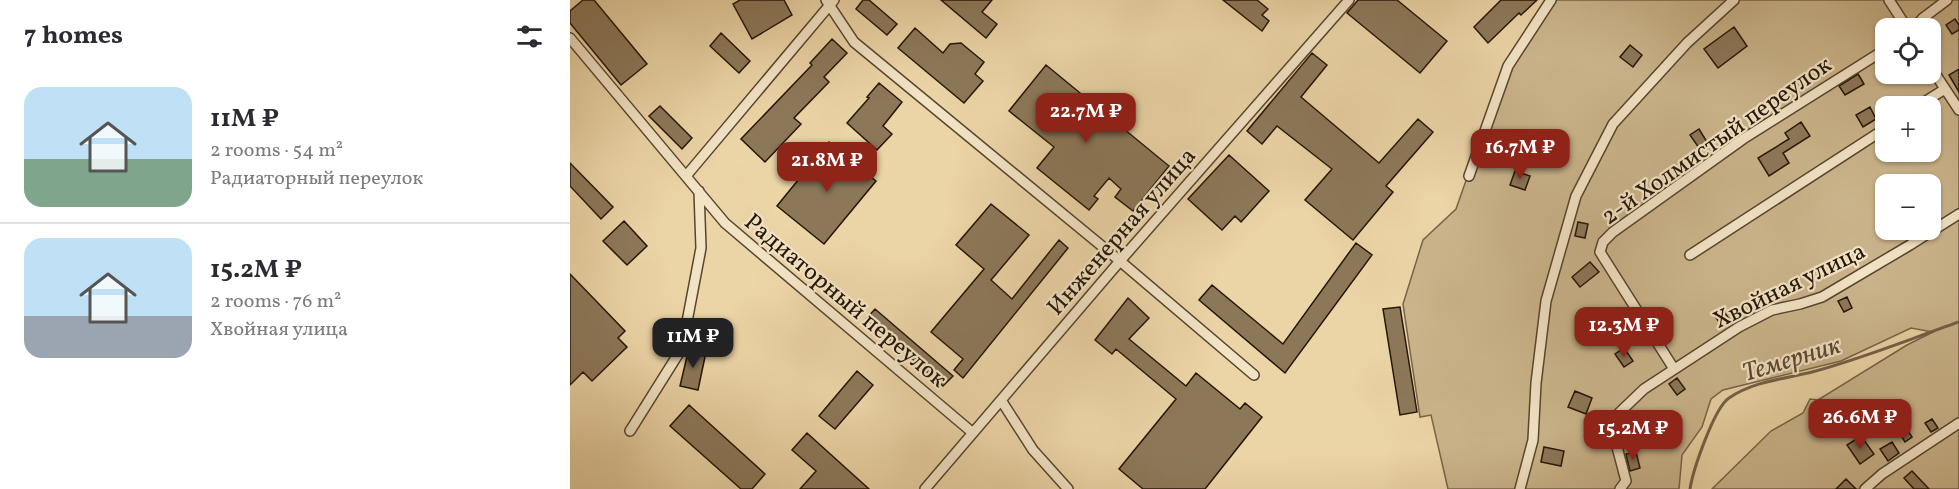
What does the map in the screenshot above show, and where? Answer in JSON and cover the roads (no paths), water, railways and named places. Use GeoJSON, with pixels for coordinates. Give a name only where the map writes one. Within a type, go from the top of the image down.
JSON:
{"type":"FeatureCollection","features":[{"type":"Feature","properties":{"kind":"street","name":"Инженерная улица"},"geometry":{"type":"LineString","coordinates":[[925,489],[1120,261],[1349,0]]}},
{"type":"Feature","properties":{"kind":"street"},"geometry":{"type":"LineString","coordinates":[[1469,176],[1508,66],[1551,0]]}},
{"type":"Feature","properties":{"kind":"street"},"geometry":{"type":"LineString","coordinates":[[1520,489],[1533,440],[1536,383],[1546,301],[1576,196],[1613,124],[1687,43],[1734,0]]}},
{"type":"Feature","properties":{"kind":"street"},"geometry":{"type":"LineString","coordinates":[[1889,0],[1901,18]]}},
{"type":"Feature","properties":{"kind":"street"},"geometry":{"type":"LineString","coordinates":[[1923,18],[1947,0]]}},
{"type":"Feature","properties":{"kind":"street"},"geometry":{"type":"LineString","coordinates":[[686,176],[830,2],[854,42],[1120,261],[1254,375]]}},
{"type":"Feature","properties":{"kind":"street","name":"Радиаторный переулок"},"geometry":{"type":"LineString","coordinates":[[570,38],[725,223],[973,433]]}},
{"type":"Feature","properties":{"kind":"street","name":"2-й Холмистый переулок"},"geometry":{"type":"LineString","coordinates":[[1674,369],[1600,252],[1603,242],[1612,232],[1743,139],[1875,56]]}},
{"type":"Feature","properties":{"kind":"street"},"geometry":{"type":"LineString","coordinates":[[1941,83],[1959,110]]}},
{"type":"Feature","properties":{"kind":"street"},"geometry":{"type":"LineString","coordinates":[[1934,96],[1945,89]]}},
{"type":"Feature","properties":{"kind":"street"},"geometry":{"type":"LineString","coordinates":[[1690,255],[1875,135]]}},
{"type":"Feature","properties":{"kind":"street"},"geometry":{"type":"LineString","coordinates":[[630,431],[682,348],[701,248],[699,191]]}},
{"type":"Feature","properties":{"kind":"street","name":"Хвойная улица"},"geometry":{"type":"LineString","coordinates":[[1620,489],[1626,481],[1612,428],[1619,413],[1644,389],[1739,327],[1772,310],[1822,297],[1959,214]]}},
{"type":"Feature","properties":{"kind":"street"},"geometry":{"type":"LineString","coordinates":[[1001,400],[1033,450],[1068,489]]}},
{"type":"Feature","properties":{"kind":"street"},"geometry":{"type":"LineString","coordinates":[[1865,489],[1882,474],[1959,423]]}},
{"type":"Feature","properties":{"kind":"waterway","name":"Темерник"},"geometry":{"type":"LineString","coordinates":[[1690,489],[1695,468],[1711,426],[1723,404],[1729,398],[1759,384],[1830,367],[1959,322]]}}]}
